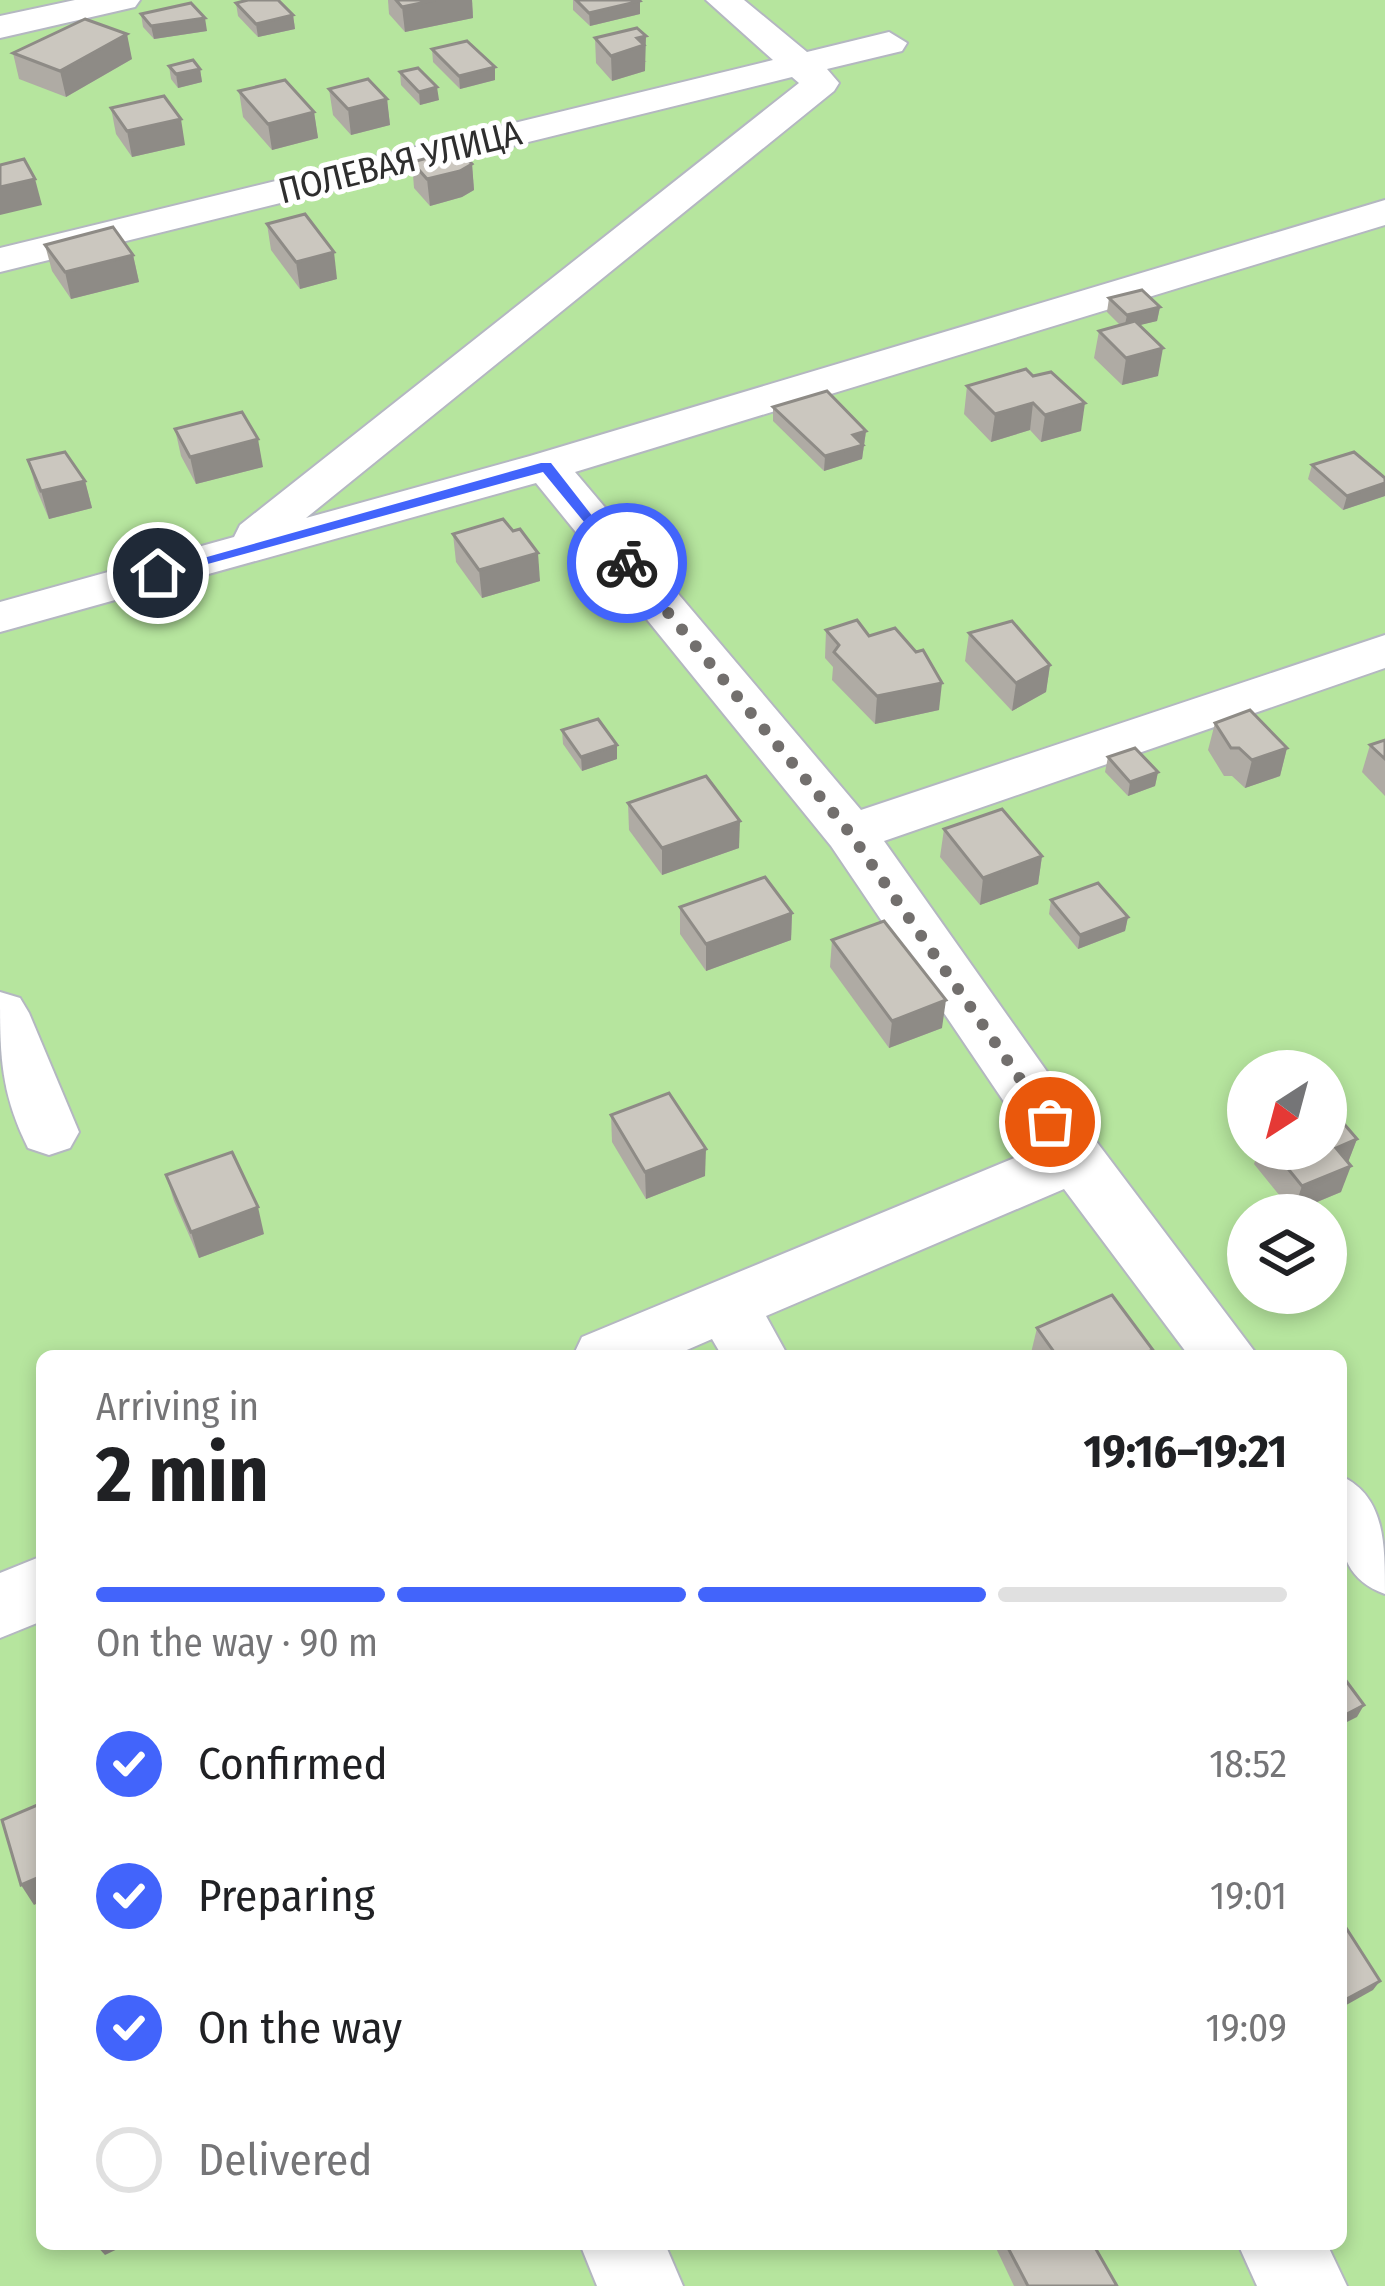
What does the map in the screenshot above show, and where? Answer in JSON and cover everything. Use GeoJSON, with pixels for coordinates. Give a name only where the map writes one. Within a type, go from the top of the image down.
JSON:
{"type":"FeatureCollection","features":[{"type":"Feature","properties":{"kind":"street"},"geometry":{"type":"LineString","coordinates":[[0,27],[123,0]]}},
{"type":"Feature","properties":{"kind":"street"},"geometry":{"type":"LineString","coordinates":[[237,550],[821,83],[723,0]]}},
{"type":"Feature","properties":{"kind":"street","name":"ПОЛЕВАЯ УЛИЦА"},"geometry":{"type":"LineString","coordinates":[[0,260],[889,43]]}},
{"type":"Feature","properties":{"kind":"street"},"geometry":{"type":"LineString","coordinates":[[0,617],[546,466],[1385,212]]}},
{"type":"Feature","properties":{"kind":"street"},"geometry":{"type":"LineString","coordinates":[[546,466],[850,833],[1075,1158],[1221,1350]]}},
{"type":"Feature","properties":{"kind":"street"},"geometry":{"type":"LineString","coordinates":[[850,833],[1378,662]]}},
{"type":"Feature","properties":{"kind":"street"},"geometry":{"type":"LineString","coordinates":[[0,1012],[50,1132]]}},
{"type":"Feature","properties":{"kind":"street"},"geometry":{"type":"LineString","coordinates":[[639,1350],[742,1332],[1075,1158]]}},
{"type":"Feature","properties":{"kind":"street"},"geometry":{"type":"LineString","coordinates":[[1347,1513],[1385,1563]]}},
{"type":"Feature","properties":{"kind":"street"},"geometry":{"type":"LineString","coordinates":[[0,1606],[36,1591]]}},
{"type":"Feature","properties":{"kind":"street"},"geometry":{"type":"LineString","coordinates":[[625,2250],[640,2286]]}},
{"type":"Feature","properties":{"kind":"street"},"geometry":{"type":"LineString","coordinates":[[1283,2250],[1304,2286]]}},
{"type":"Feature","properties":{"kind":"green space"},"geometry":{"type":"Polygon","coordinates":[[[0,0],[1385,0],[1385,2286],[0,2286],[0,0]]]}},
{"type":"Feature","properties":{"kind":"building"},"geometry":{"type":"Polygon","coordinates":[[[278,0],[293,15],[256,24],[236,3],[278,0]]]}},
{"type":"Feature","properties":{"kind":"building"},"geometry":{"type":"Polygon","coordinates":[[[396,0],[435,0],[402,7],[396,0]]]}},
{"type":"Feature","properties":{"kind":"building"},"geometry":{"type":"Polygon","coordinates":[[[576,0],[639,0],[640,1],[589,13],[576,0]]]}},
{"type":"Feature","properties":{"kind":"building"},"geometry":{"type":"Polygon","coordinates":[[[191,3],[205,18],[151,26],[141,14],[191,3]]]}},
{"type":"Feature","properties":{"kind":"building"},"geometry":{"type":"Polygon","coordinates":[[[85,19],[127,34],[60,71],[13,53],[85,19]]]}},
{"type":"Feature","properties":{"kind":"building"},"geometry":{"type":"Polygon","coordinates":[[[637,28],[646,36],[637,38],[644,45],[611,56],[595,38],[637,28]]]}},
{"type":"Feature","properties":{"kind":"building"},"geometry":{"type":"Polygon","coordinates":[[[467,41],[495,67],[459,76],[432,49],[467,41]]]}},
{"type":"Feature","properties":{"kind":"building"},"geometry":{"type":"Polygon","coordinates":[[[193,60],[200,69],[176,74],[169,66],[193,60]]]}},
{"type":"Feature","properties":{"kind":"building"},"geometry":{"type":"Polygon","coordinates":[[[418,68],[437,87],[419,92],[400,72],[418,68]]]}},
{"type":"Feature","properties":{"kind":"building"},"geometry":{"type":"Polygon","coordinates":[[[368,79],[387,99],[348,109],[329,89],[368,79]]]}},
{"type":"Feature","properties":{"kind":"building"},"geometry":{"type":"Polygon","coordinates":[[[285,80],[314,112],[268,124],[239,91],[285,80]]]}},
{"type":"Feature","properties":{"kind":"building"},"geometry":{"type":"Polygon","coordinates":[[[164,96],[181,119],[127,131],[111,108],[164,96]]]}},
{"type":"Feature","properties":{"kind":"building"},"geometry":{"type":"Polygon","coordinates":[[[459,150],[472,164],[460,171],[427,179],[412,162],[459,150]]]}},
{"type":"Feature","properties":{"kind":"building"},"geometry":{"type":"Polygon","coordinates":[[[24,159],[35,179],[0,187],[0,165],[24,159]]]}},
{"type":"Feature","properties":{"kind":"building"},"geometry":{"type":"Polygon","coordinates":[[[305,214],[334,252],[296,262],[267,224],[305,214]]]}},
{"type":"Feature","properties":{"kind":"building"},"geometry":{"type":"Polygon","coordinates":[[[113,227],[133,255],[65,272],[45,245],[113,227]]]}},
{"type":"Feature","properties":{"kind":"building"},"geometry":{"type":"Polygon","coordinates":[[[1142,290],[1160,307],[1127,315],[1109,298],[1142,290]]]}},
{"type":"Feature","properties":{"kind":"building"},"geometry":{"type":"Polygon","coordinates":[[[1135,321],[1163,348],[1126,358],[1099,331],[1135,321]]]}},
{"type":"Feature","properties":{"kind":"building"},"geometry":{"type":"Polygon","coordinates":[[[1026,369],[1033,376],[1051,372],[1085,403],[1045,415],[1033,403],[995,414],[967,386],[1026,369]]]}},
{"type":"Feature","properties":{"kind":"building"},"geometry":{"type":"Polygon","coordinates":[[[827,391],[866,431],[853,435],[863,445],[825,456],[773,407],[827,391]]]}},
{"type":"Feature","properties":{"kind":"building"},"geometry":{"type":"Polygon","coordinates":[[[242,412],[258,439],[190,457],[175,429],[242,412]]]}},
{"type":"Feature","properties":{"kind":"building"},"geometry":{"type":"Polygon","coordinates":[[[65,452],[85,481],[41,491],[28,460],[65,452]]]}},
{"type":"Feature","properties":{"kind":"building"},"geometry":{"type":"Polygon","coordinates":[[[1354,452],[1385,483],[1347,496],[1312,465],[1354,452]]]}},
{"type":"Feature","properties":{"kind":"building"},"geometry":{"type":"Polygon","coordinates":[[[503,519],[513,531],[520,529],[538,553],[479,570],[453,534],[503,519]]]}},
{"type":"Feature","properties":{"kind":"building"},"geometry":{"type":"Polygon","coordinates":[[[857,620],[869,636],[895,628],[916,652],[923,650],[942,683],[877,696],[834,652],[839,645],[826,630],[857,620]]]}},
{"type":"Feature","properties":{"kind":"building"},"geometry":{"type":"Polygon","coordinates":[[[1012,621],[1050,665],[1016,683],[969,633],[1012,621]]]}},
{"type":"Feature","properties":{"kind":"building"},"geometry":{"type":"Polygon","coordinates":[[[1250,710],[1287,748],[1252,760],[1239,748],[1231,748],[1215,723],[1250,710]]]}},
{"type":"Feature","properties":{"kind":"building"},"geometry":{"type":"Polygon","coordinates":[[[598,719],[617,745],[581,757],[562,730],[598,719]]]}},
{"type":"Feature","properties":{"kind":"building"},"geometry":{"type":"Polygon","coordinates":[[[1385,740],[1385,759],[1370,745],[1385,740]]]}},
{"type":"Feature","properties":{"kind":"building"},"geometry":{"type":"Polygon","coordinates":[[[1135,748],[1158,772],[1130,782],[1108,757],[1135,748]]]}},
{"type":"Feature","properties":{"kind":"building"},"geometry":{"type":"Polygon","coordinates":[[[706,776],[740,821],[662,848],[628,803],[706,776]]]}},
{"type":"Feature","properties":{"kind":"building"},"geometry":{"type":"Polygon","coordinates":[[[1002,809],[1042,856],[983,878],[944,829],[1002,809]]]}},
{"type":"Feature","properties":{"kind":"building"},"geometry":{"type":"Polygon","coordinates":[[[765,877],[792,913],[706,944],[680,907],[765,877]]]}},
{"type":"Feature","properties":{"kind":"building"},"geometry":{"type":"Polygon","coordinates":[[[1098,883],[1128,917],[1080,935],[1051,900],[1098,883]]]}},
{"type":"Feature","properties":{"kind":"building"},"geometry":{"type":"Polygon","coordinates":[[[884,921],[946,1000],[892,1021],[832,940],[884,921]]]}},
{"type":"Feature","properties":{"kind":"building"},"geometry":{"type":"Polygon","coordinates":[[[669,1093],[706,1149],[645,1172],[611,1115],[669,1093]]]}},
{"type":"Feature","properties":{"kind":"building"},"geometry":{"type":"Polygon","coordinates":[[[232,1152],[258,1207],[191,1232],[166,1175],[232,1152]]]}},
{"type":"Feature","properties":{"kind":"building"},"geometry":{"type":"Polygon","coordinates":[[[1289,1170],[1341,1170],[1302,1186],[1289,1170]]]}},
{"type":"Feature","properties":{"kind":"building"},"geometry":{"type":"Polygon","coordinates":[[[1112,1295],[1153,1350],[1053,1350],[1037,1328],[1112,1295]]]}},
{"type":"Feature","properties":{"kind":"building"},"geometry":{"type":"Polygon","coordinates":[[[1347,1682],[1364,1705],[1347,1714],[1347,1682]]]}},
{"type":"Feature","properties":{"kind":"building"},"geometry":{"type":"Polygon","coordinates":[[[36,1806],[36,1879],[21,1885],[2,1820],[36,1806]]]}},
{"type":"Feature","properties":{"kind":"building"},"geometry":{"type":"Polygon","coordinates":[[[1347,1929],[1380,1981],[1347,1999],[1347,1929]]]}},
{"type":"Feature","properties":{"kind":"building"},"geometry":{"type":"Polygon","coordinates":[[[1009,2250],[1096,2250],[1117,2286],[1028,2286],[1009,2250]]]}},
{"type":"Feature","properties":{"kind":"way so far"},"geometry":{"type":"LineString","coordinates":[[627,563],[850,833],[1050,1122]]}},
{"type":"Feature","properties":{"kind":"route"},"geometry":{"type":"LineString","coordinates":[[158,573],[546,466],[627,563]]}}]}
